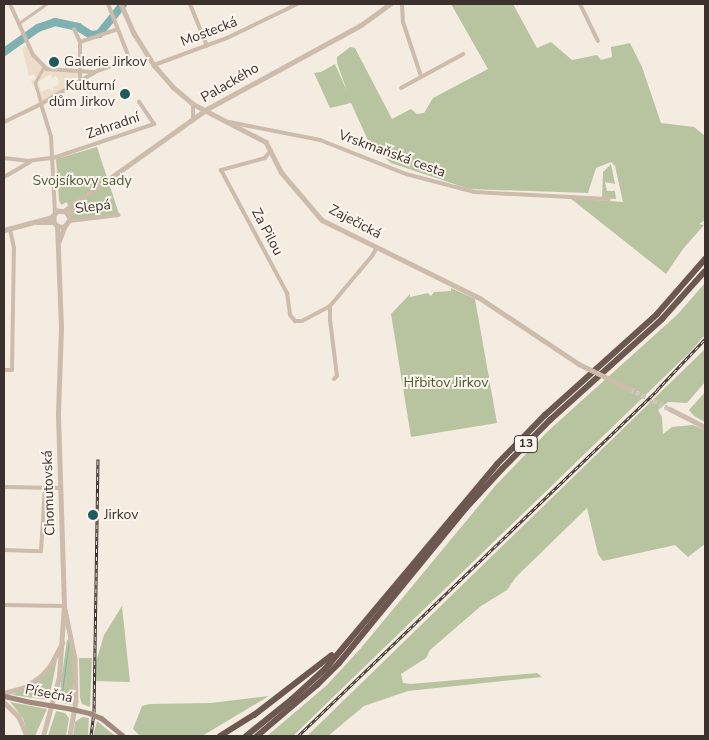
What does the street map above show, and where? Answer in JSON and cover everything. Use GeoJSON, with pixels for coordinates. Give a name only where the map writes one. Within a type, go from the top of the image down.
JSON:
{"type":"FeatureCollection","features":[{"type":"Feature","properties":{"kind":"highway","name":"13"},"geometry":{"type":"LineString","coordinates":[[246,736],[292,699],[326,668],[362,627],[426,546],[497,464],[546,415],[657,314],[705,259]]}},
{"type":"Feature","properties":{"kind":"highway","name":"13"},"geometry":{"type":"LineString","coordinates":[[257,736],[340,663],[502,469],[550,420],[662,319],[705,271]]}},
{"type":"Feature","properties":{"kind":"highway"},"geometry":{"type":"LineString","coordinates":[[220,736],[254,715],[309,674],[362,627]]}},
{"type":"Feature","properties":{"kind":"main road","name":"Písečná"},"geometry":{"type":"LineString","coordinates":[[4,695],[89,713],[101,718],[123,736]]}},
{"type":"Feature","properties":{"kind":"street"},"geometry":{"type":"LineString","coordinates":[[10,4],[32,55],[47,69],[80,73],[93,72],[126,61],[128,55],[108,4]]}},
{"type":"Feature","properties":{"kind":"street"},"geometry":{"type":"LineString","coordinates":[[18,24],[46,4]]}},
{"type":"Feature","properties":{"kind":"street"},"geometry":{"type":"LineString","coordinates":[[190,4],[207,46]]}},
{"type":"Feature","properties":{"kind":"street","name":"Mostecká"},"geometry":{"type":"LineString","coordinates":[[154,65],[207,46],[297,4]]}},
{"type":"Feature","properties":{"kind":"street","name":"Palackého"},"geometry":{"type":"LineString","coordinates":[[62,211],[206,109],[361,25],[390,4]]}},
{"type":"Feature","properties":{"kind":"street"},"geometry":{"type":"LineString","coordinates":[[402,4],[403,22],[421,76]]}},
{"type":"Feature","properties":{"kind":"street"},"geometry":{"type":"LineString","coordinates":[[580,4],[598,40]]}},
{"type":"Feature","properties":{"kind":"street","name":"Zaječická"},"geometry":{"type":"LineString","coordinates":[[122,6],[134,34],[154,65],[173,87],[193,104],[260,137],[271,150],[281,172],[322,220],[480,298],[579,364],[630,389]]}},
{"type":"Feature","properties":{"kind":"street"},"geometry":{"type":"LineString","coordinates":[[80,42],[117,28]]}},
{"type":"Feature","properties":{"kind":"street"},"geometry":{"type":"LineString","coordinates":[[74,29],[80,42],[80,82]]}},
{"type":"Feature","properties":{"kind":"street"},"geometry":{"type":"LineString","coordinates":[[401,88],[463,54]]}},
{"type":"Feature","properties":{"kind":"street"},"geometry":{"type":"LineString","coordinates":[[41,104],[35,83],[44,66]]}},
{"type":"Feature","properties":{"kind":"street"},"geometry":{"type":"LineString","coordinates":[[4,122],[41,104],[80,82],[93,72]]}},
{"type":"Feature","properties":{"kind":"street","name":"Zahradní"},"geometry":{"type":"LineString","coordinates":[[52,158],[154,124],[138,102]]}},
{"type":"Feature","properties":{"kind":"street","name":"Chomutovská"},"geometry":{"type":"LineString","coordinates":[[41,104],[51,137],[54,216],[58,247],[61,328],[58,390],[64,606],[63,639],[57,688],[43,736]]}},
{"type":"Feature","properties":{"kind":"street"},"geometry":{"type":"LineString","coordinates":[[193,104],[193,118]]}},
{"type":"Feature","properties":{"kind":"street","name":"Vrskmaňská cesta"},"geometry":{"type":"LineString","coordinates":[[229,122],[320,140],[406,174],[474,192],[609,200]]}},
{"type":"Feature","properties":{"kind":"street","name":"Za Pilou"},"geometry":{"type":"LineString","coordinates":[[271,150],[265,158],[221,170],[287,293],[290,316],[295,320],[302,321],[330,306]]}},
{"type":"Feature","properties":{"kind":"street"},"geometry":{"type":"LineString","coordinates":[[4,158],[32,161],[52,158]]}},
{"type":"Feature","properties":{"kind":"street"},"geometry":{"type":"LineString","coordinates":[[4,177],[32,161]]}},
{"type":"Feature","properties":{"kind":"street","name":"Palackého"},"geometry":{"type":"LineString","coordinates":[[69,218],[75,206],[87,194]]}},
{"type":"Feature","properties":{"kind":"street","name":"Chomutovská"},"geometry":{"type":"LineString","coordinates":[[54,200],[69,218],[58,247]]}},
{"type":"Feature","properties":{"kind":"street"},"geometry":{"type":"LineString","coordinates":[[4,230],[54,216],[62,211]]}},
{"type":"Feature","properties":{"kind":"street","name":"Slepá"},"geometry":{"type":"LineString","coordinates":[[69,218],[119,215]]}},
{"type":"Feature","properties":{"kind":"street"},"geometry":{"type":"LineString","coordinates":[[26,224],[44,222],[64,227]]}},
{"type":"Feature","properties":{"kind":"street"},"geometry":{"type":"LineString","coordinates":[[4,370],[12,370],[14,248],[10,229]]}},
{"type":"Feature","properties":{"kind":"street"},"geometry":{"type":"LineString","coordinates":[[334,379],[337,376],[330,306],[372,256],[377,247]]}},
{"type":"Feature","properties":{"kind":"street"},"geometry":{"type":"LineString","coordinates":[[670,409],[705,427]]}},
{"type":"Feature","properties":{"kind":"street"},"geometry":{"type":"LineString","coordinates":[[4,487],[61,488]]}},
{"type":"Feature","properties":{"kind":"street"},"geometry":{"type":"LineString","coordinates":[[4,550],[41,551],[44,487]]}},
{"type":"Feature","properties":{"kind":"street"},"geometry":{"type":"LineString","coordinates":[[4,605],[64,606],[75,652],[70,736]]}},
{"type":"Feature","properties":{"kind":"street"},"geometry":{"type":"LineString","coordinates":[[4,695],[20,689],[40,677],[50,666],[63,639]]}},
{"type":"Feature","properties":{"kind":"street"},"geometry":{"type":"LineString","coordinates":[[4,702],[19,717],[26,736]]}},
{"type":"Feature","properties":{"kind":"green space"},"geometry":{"type":"Polygon","coordinates":[[[451,4],[513,4],[537,48],[551,42],[572,60],[597,55],[601,60],[612,57],[611,47],[630,43],[642,67],[661,123],[694,127],[705,136],[705,220],[699,224],[704,225],[683,249],[666,274],[570,198],[623,202],[615,166],[611,162],[596,168],[588,193],[469,189],[391,163],[371,147],[351,103],[330,108],[314,73],[321,72],[335,64],[347,91],[337,63],[337,57],[350,47],[355,48],[392,119],[411,109],[417,114],[424,113],[433,98],[488,69],[451,4]]]}},
{"type":"Feature","properties":{"kind":"green space","name":"Svojsíkovy sady"},"geometry":{"type":"Polygon","coordinates":[[[97,147],[119,214],[72,220],[67,202],[61,205],[59,200],[56,159],[97,147]]]}},
{"type":"Feature","properties":{"kind":"green space"},"geometry":{"type":"Polygon","coordinates":[[[611,164],[615,184],[605,182],[607,191],[615,191],[616,199],[602,198],[603,172],[611,164]]]}},
{"type":"Feature","properties":{"kind":"green space"},"geometry":{"type":"Polygon","coordinates":[[[705,283],[705,335],[689,353],[293,736],[267,736],[327,685],[361,648],[496,485],[548,431],[678,314],[705,283]]]}},
{"type":"Feature","properties":{"kind":"green space","name":"Hřbitov Jirkov"},"geometry":{"type":"Polygon","coordinates":[[[451,288],[475,299],[497,423],[411,437],[391,314],[410,294],[410,297],[428,293],[431,296],[434,292],[451,291],[451,288]]]}},
{"type":"Feature","properties":{"kind":"green space"},"geometry":{"type":"Polygon","coordinates":[[[705,349],[705,382],[687,403],[668,402],[658,410],[662,417],[663,434],[672,427],[693,425],[705,430],[705,544],[688,557],[675,545],[603,561],[598,554],[587,508],[516,577],[507,590],[481,606],[430,650],[426,658],[401,674],[403,683],[411,684],[537,673],[542,677],[408,691],[364,706],[328,736],[307,736],[705,349]]]}},
{"type":"Feature","properties":{"kind":"green space"},"geometry":{"type":"Polygon","coordinates":[[[705,392],[705,422],[694,416],[689,410],[705,392]]]}},
{"type":"Feature","properties":{"kind":"green space"},"geometry":{"type":"Polygon","coordinates":[[[122,606],[130,682],[96,681],[96,662],[104,635],[122,606]]]}},
{"type":"Feature","properties":{"kind":"green space"},"geometry":{"type":"Polygon","coordinates":[[[69,639],[73,657],[73,705],[58,702],[67,640],[69,639]]]}},
{"type":"Feature","properties":{"kind":"green space"},"geometry":{"type":"Polygon","coordinates":[[[79,658],[92,658],[90,707],[82,704],[80,698],[79,658]]]}},
{"type":"Feature","properties":{"kind":"green space"},"geometry":{"type":"Polygon","coordinates":[[[57,659],[49,700],[12,695],[40,680],[57,659]]]}},
{"type":"Feature","properties":{"kind":"green space"},"geometry":{"type":"Polygon","coordinates":[[[269,696],[202,736],[140,736],[133,729],[142,706],[150,704],[211,703],[269,696]]]}},
{"type":"Feature","properties":{"kind":"green space"},"geometry":{"type":"Polygon","coordinates":[[[10,702],[47,709],[35,736],[28,736],[23,718],[10,702]]]}},
{"type":"Feature","properties":{"kind":"green space"},"geometry":{"type":"Polygon","coordinates":[[[56,711],[65,713],[69,718],[66,736],[48,736],[56,711]]]}},
{"type":"Feature","properties":{"kind":"green space"},"geometry":{"type":"Polygon","coordinates":[[[82,717],[89,718],[88,736],[73,736],[75,722],[82,717]]]}},
{"type":"Feature","properties":{"kind":"green space"},"geometry":{"type":"Polygon","coordinates":[[[97,721],[109,731],[116,736],[93,736],[97,721]]]}},
{"type":"Feature","properties":{"kind":"shaded area"},"geometry":{"type":"Polygon","coordinates":[[[27,45],[47,69],[80,73],[80,82],[38,105],[37,93],[31,81],[36,79],[34,74],[29,76],[22,48],[27,45]],[[51,74],[38,82],[41,92],[49,89],[53,91],[53,87],[59,85],[56,76],[52,78],[51,74]]]}},
{"type":"Feature","properties":{"kind":"waterway"},"geometry":{"type":"LineString","coordinates":[[4,52],[38,28],[55,22],[78,27],[91,35],[99,34],[123,4]]}},
{"type":"Feature","properties":{"kind":"waterway"},"geometry":{"type":"LineString","coordinates":[[61,699],[69,640]]}},
{"type":"Feature","properties":{"kind":"tunnel"},"geometry":{"type":"LineString","coordinates":[[630,389],[670,409]]}},
{"type":"Feature","properties":{"kind":"railway"},"geometry":{"type":"LineString","coordinates":[[298,736],[657,390],[705,339]]}},
{"type":"Feature","properties":{"kind":"railway"},"geometry":{"type":"LineString","coordinates":[[91,736],[94,712],[98,459]]}},
{"type":"Feature","properties":{"kind":"place","name":"Galerie Jirkov"},"geometry":{"type":"Point","coordinates":[54,62]}},
{"type":"Feature","properties":{"kind":"place","name":"Kulturní dům Jirkov"},"geometry":{"type":"Point","coordinates":[125,94]}},
{"type":"Feature","properties":{"kind":"place","name":"Jirkov"},"geometry":{"type":"Point","coordinates":[93,515]}}]}
